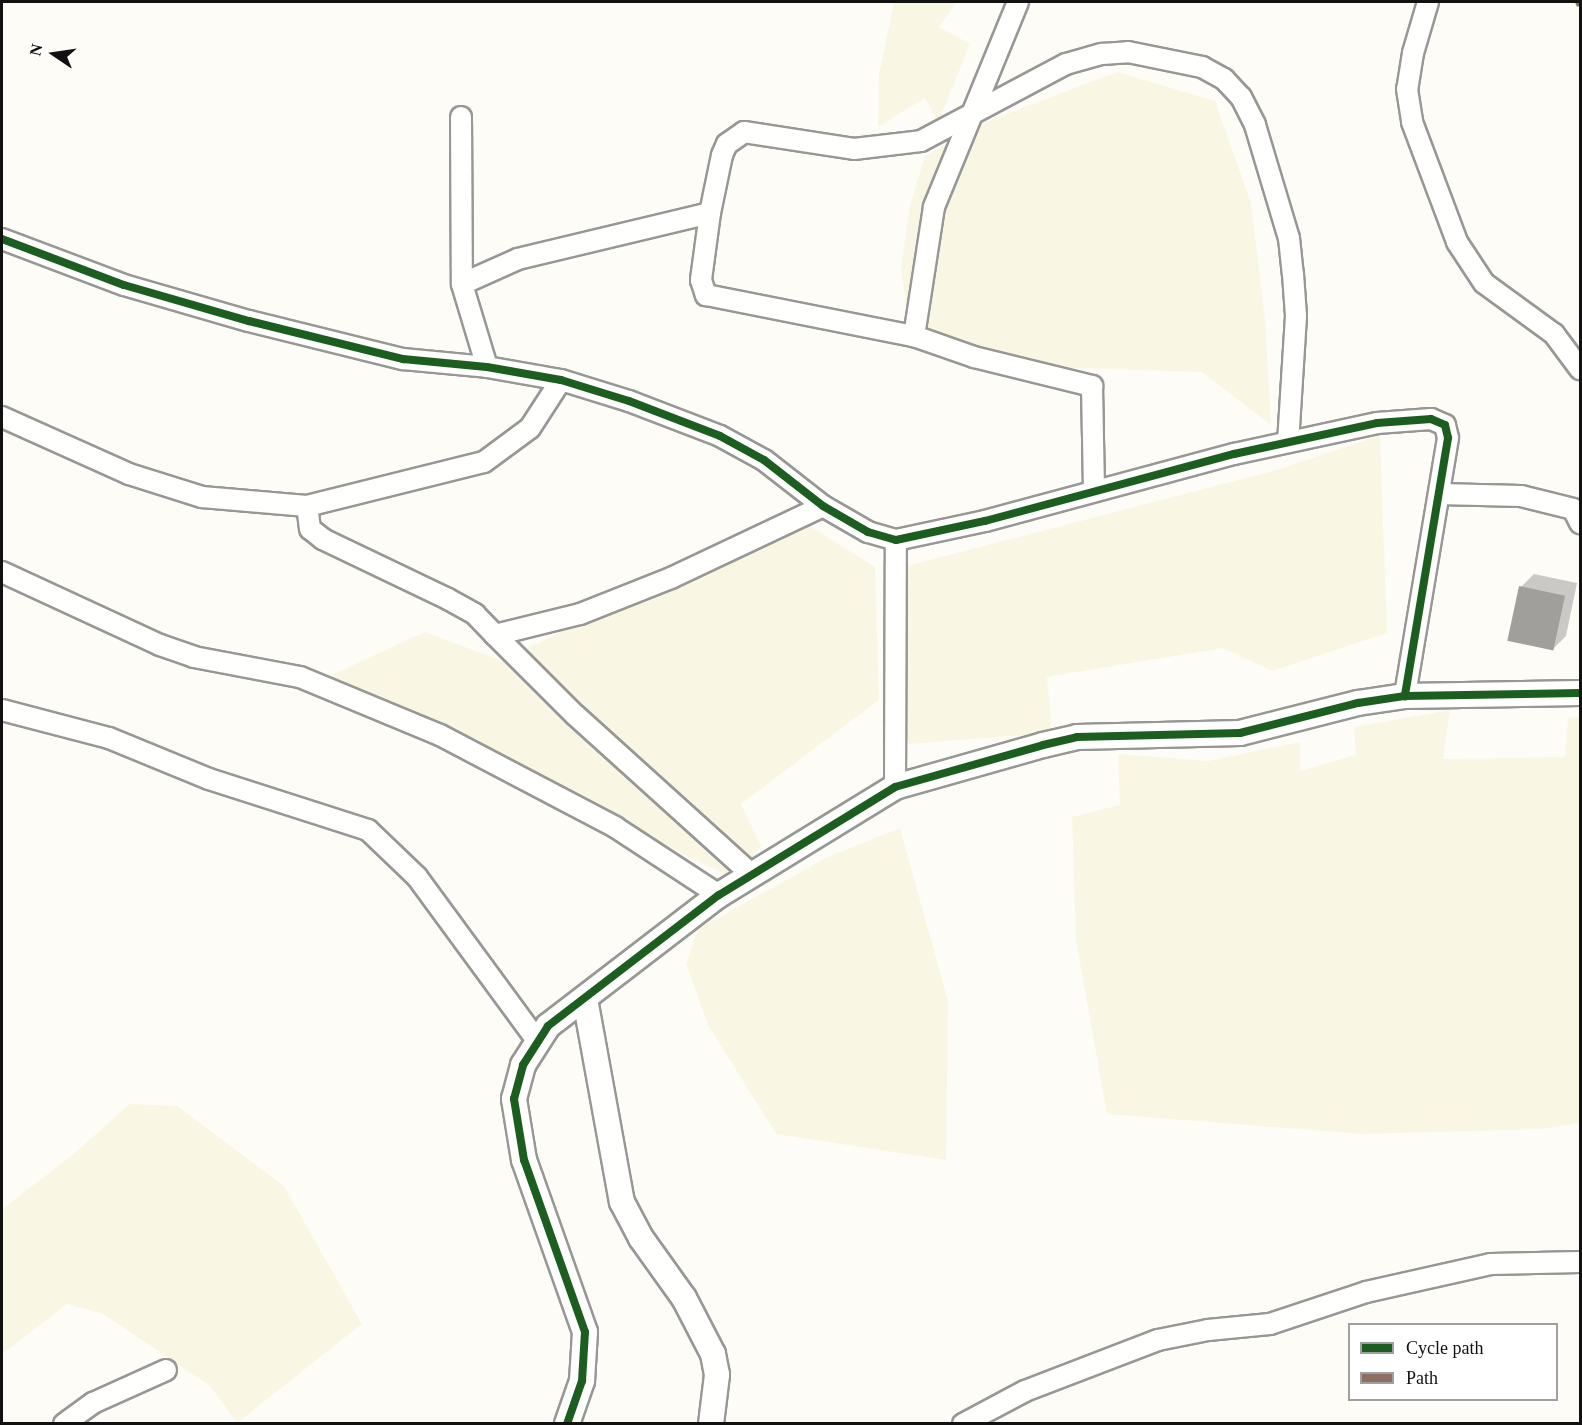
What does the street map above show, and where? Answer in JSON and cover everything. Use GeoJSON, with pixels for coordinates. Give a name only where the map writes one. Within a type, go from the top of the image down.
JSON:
{"type":"FeatureCollection","features":[{"type":"Feature","properties":{"kind":"street"},"geometry":{"type":"LineString","coordinates":[[914,336],[934,207],[968,119],[1018,2]]}},
{"type":"Feature","properties":{"kind":"street"},"geometry":{"type":"LineString","coordinates":[[1428,2],[1413,53],[1407,89],[1412,122],[1457,242],[1484,283],[1554,334],[1581,369]]}},
{"type":"Feature","properties":{"kind":"street"},"geometry":{"type":"LineString","coordinates":[[1094,490],[1092,386],[974,357],[914,336],[706,295],[700,280],[710,213],[722,155],[727,144],[744,132],[854,149],[890,147],[921,141],[968,119],[1066,64],[1102,54],[1159,56],[1202,67],[1224,79],[1241,97],[1255,125],[1288,238],[1296,316],[1288,442]]}},
{"type":"Feature","properties":{"kind":"street"},"geometry":{"type":"LineString","coordinates":[[461,117],[462,284],[487,367]]}},
{"type":"Feature","properties":{"kind":"street"},"geometry":{"type":"LineString","coordinates":[[462,284],[518,259],[710,213]]}},
{"type":"Feature","properties":{"kind":"street"},"geometry":{"type":"LineString","coordinates":[[2,239],[124,285],[249,321],[403,359],[487,367],[561,380],[720,436],[764,460],[823,506],[868,532],[896,540],[986,521],[1094,490],[1288,442],[1377,423],[1431,419],[1444,424],[1448,438],[1405,696]]}},
{"type":"Feature","properties":{"kind":"street"},"geometry":{"type":"LineString","coordinates":[[2,417],[129,474],[201,496],[307,506],[484,462],[530,428],[561,380]]}},
{"type":"Feature","properties":{"kind":"street"},"geometry":{"type":"LineString","coordinates":[[1439,495],[1521,496],[1578,508]]}},
{"type":"Feature","properties":{"kind":"street"},"geometry":{"type":"LineString","coordinates":[[307,506],[310,529],[323,539],[475,614],[575,715],[750,873]]}},
{"type":"Feature","properties":{"kind":"street"},"geometry":{"type":"LineString","coordinates":[[495,635],[580,614],[671,578],[823,506]]}},
{"type":"Feature","properties":{"kind":"street"},"geometry":{"type":"LineString","coordinates":[[895,787],[896,540]]}},
{"type":"Feature","properties":{"kind":"street"},"geometry":{"type":"LineString","coordinates":[[2,572],[160,645],[195,657],[300,677],[440,735],[615,827],[719,895]]}},
{"type":"Feature","properties":{"kind":"street"},"geometry":{"type":"LineString","coordinates":[[567,1424],[582,1381],[585,1332],[524,1160],[516,1124],[518,1082],[536,1039],[719,895],[750,873],[895,787],[1077,737],[1240,733],[1358,703],[1405,696],[1581,693]]}},
{"type":"Feature","properties":{"kind":"street"},"geometry":{"type":"LineString","coordinates":[[2,710],[109,738],[208,779],[368,831],[417,877],[536,1039]]}},
{"type":"Feature","properties":{"kind":"street"},"geometry":{"type":"LineString","coordinates":[[585,999],[622,1202],[641,1238],[684,1298],[713,1354],[717,1385],[711,1424]]}},
{"type":"Feature","properties":{"kind":"street"},"geometry":{"type":"LineString","coordinates":[[967,1423],[1025,1391],[1158,1340],[1208,1330],[1270,1324],[1366,1292],[1491,1264],[1581,1262]]}},
{"type":"Feature","properties":{"kind":"street"},"geometry":{"type":"LineString","coordinates":[[64,1424],[93,1403],[166,1370]]}},
{"type":"Feature","properties":{"kind":"shaded area"},"geometry":{"type":"Polygon","coordinates":[[[894,2],[957,2],[939,27],[970,44],[938,123],[925,98],[878,127],[879,75],[894,2]]]}},
{"type":"Feature","properties":{"kind":"shaded area"},"geometry":{"type":"Polygon","coordinates":[[[1117,72],[1215,101],[1251,203],[1265,318],[1271,425],[1202,372],[974,365],[912,350],[901,268],[910,205],[925,156],[980,124],[1117,72]]]}},
{"type":"Feature","properties":{"kind":"shaded area"},"geometry":{"type":"Polygon","coordinates":[[[1380,435],[1387,633],[1272,671],[1223,648],[1047,677],[1052,733],[882,746],[895,569],[1277,470],[1380,435]]]}},
{"type":"Feature","properties":{"kind":"shaded area"},"geometry":{"type":"Polygon","coordinates":[[[794,516],[875,567],[879,700],[741,804],[761,846],[734,879],[325,678],[425,632],[502,661],[794,516]]]}},
{"type":"Feature","properties":{"kind":"shaded area"},"geometry":{"type":"Polygon","coordinates":[[[1450,710],[1443,759],[1565,757],[1568,718],[1580,717],[1580,1123],[1541,1129],[1362,1134],[1107,1114],[1076,941],[1072,817],[1120,805],[1118,754],[1208,761],[1300,742],[1300,771],[1356,755],[1354,727],[1450,710]]]}},
{"type":"Feature","properties":{"kind":"shaded area"},"geometry":{"type":"Polygon","coordinates":[[[900,828],[948,1001],[946,1160],[776,1134],[708,1025],[686,964],[698,929],[826,858],[900,828]]]}},
{"type":"Feature","properties":{"kind":"shaded area"},"geometry":{"type":"Polygon","coordinates":[[[130,1104],[177,1106],[284,1186],[362,1324],[237,1423],[210,1386],[103,1314],[67,1304],[2,1354],[2,1209],[70,1157],[130,1104]]]}},
{"type":"Feature","properties":{"kind":"building"},"geometry":{"type":"Polygon","coordinates":[[[1519,586],[1565,596],[1553,651],[1507,641],[1519,586]]]}},
{"type":"Feature","properties":{"kind":"marked path"},"geometry":{"type":"LineString","coordinates":[[1578,2],[1580,6]]}},
{"type":"Feature","properties":{"kind":"cycle path"},"geometry":{"type":"LineString","coordinates":[[2,239],[124,285],[249,321],[403,359],[487,367],[561,380],[629,401],[720,436],[764,460],[823,506],[868,532],[896,540],[985,521],[1234,454],[1377,423],[1431,419],[1445,425],[1448,438],[1405,696]]}},
{"type":"Feature","properties":{"kind":"cycle path"},"geometry":{"type":"LineString","coordinates":[[567,1424],[582,1381],[585,1332],[524,1160],[514,1099],[523,1065],[548,1026],[719,895],[895,787],[1077,737],[1240,733],[1358,703],[1405,696],[1580,693]]}}]}
